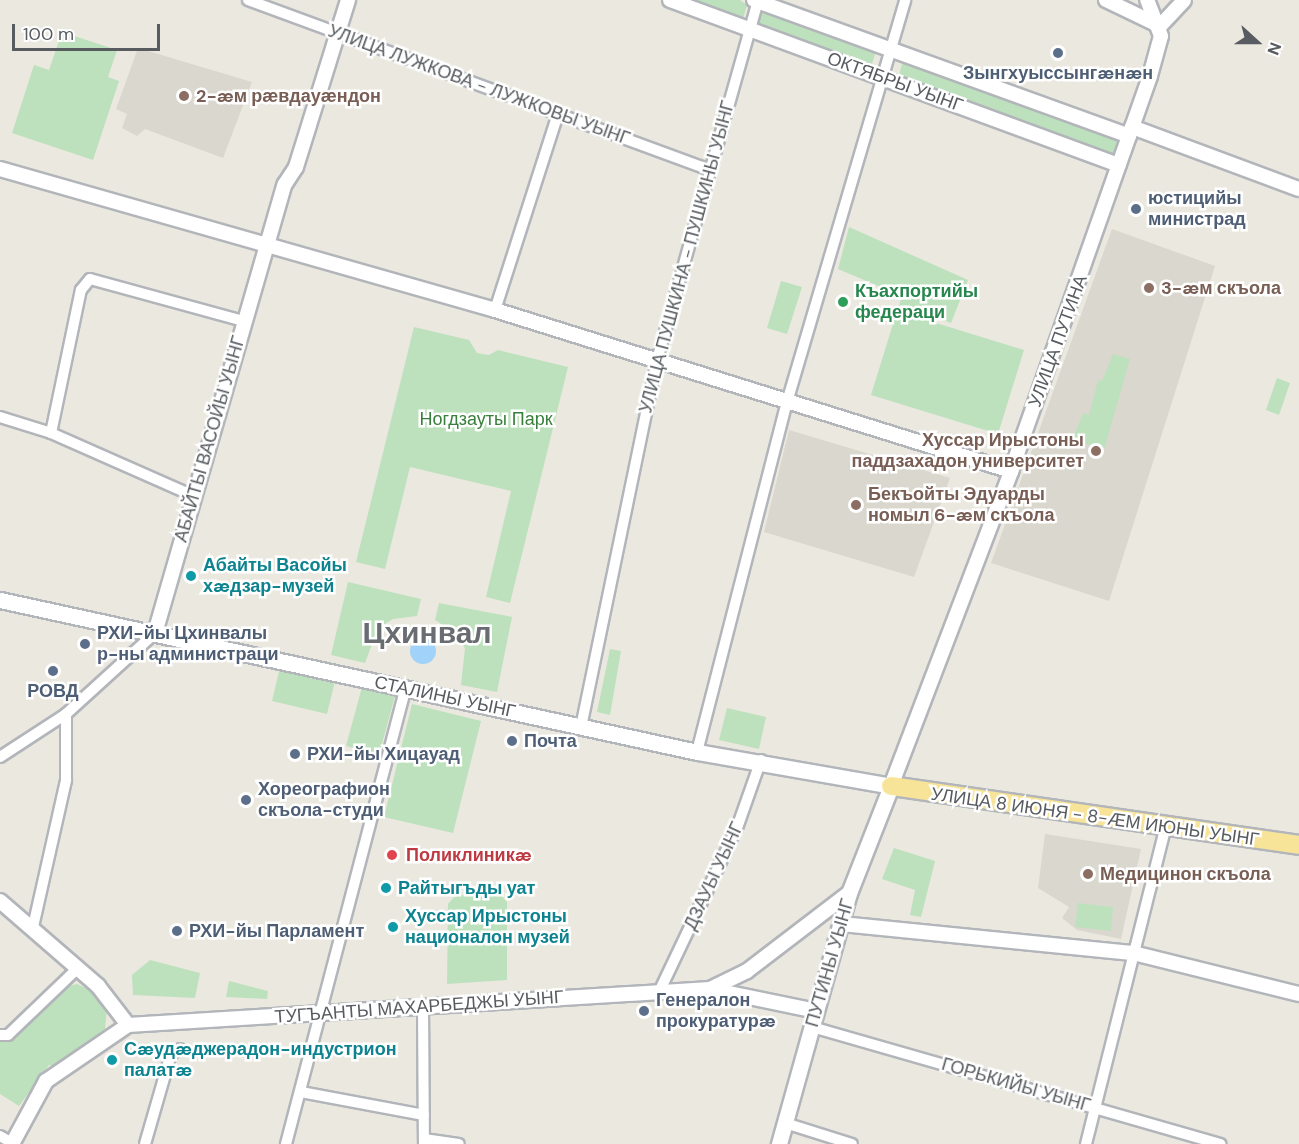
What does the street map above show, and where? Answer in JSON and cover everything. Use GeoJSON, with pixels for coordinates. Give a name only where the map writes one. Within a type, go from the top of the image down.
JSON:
{"type":"FeatureCollection","features":[{"type":"Feature","properties":{"kind":"highway","name":"УЛИЦА 8 ИЮНЯ - 8-ӔМ ИЮНЫ УЫНГ"},"geometry":{"type":"LineString","coordinates":[[891,786],[1165,829],[1299,845]]}},
{"type":"Feature","properties":{"kind":"main road","name":"СТАЛИНЫ УЫНГ"},"geometry":{"type":"LineString","coordinates":[[0,600],[697,752],[761,760],[891,786]]}},
{"type":"Feature","properties":{"kind":"main road","name":"ПУТИНЫ УЫНГ"},"geometry":{"type":"LineString","coordinates":[[779,1144],[849,893],[891,786]]}},
{"type":"Feature","properties":{"kind":"street","name":"УЛИЦА ЛУЖКОВА - ЛУЖКОВЫ УЫНГ"},"geometry":{"type":"LineString","coordinates":[[248,0],[709,170]]}},
{"type":"Feature","properties":{"kind":"street","name":"АБАЙТЫ ВАСОЙЫ УЫНГ"},"geometry":{"type":"LineString","coordinates":[[155,633],[244,321],[348,0]]}},
{"type":"Feature","properties":{"kind":"street","name":"ОКТЯБРЫ УЫНГ"},"geometry":{"type":"LineString","coordinates":[[670,0],[1119,165]]}},
{"type":"Feature","properties":{"kind":"street","name":"ОКТЯБРЫ УЫНГ"},"geometry":{"type":"LineString","coordinates":[[756,0],[890,49],[1299,189]]}},
{"type":"Feature","properties":{"kind":"street","name":"УЛИЦА ПУШКИНА - ПУШКИНЫ УЫНГ"},"geometry":{"type":"LineString","coordinates":[[581,727],[657,360],[756,0]]}},
{"type":"Feature","properties":{"kind":"street"},"geometry":{"type":"LineString","coordinates":[[697,752],[787,402],[880,77],[905,0]]}},
{"type":"Feature","properties":{"kind":"street"},"geometry":{"type":"LineString","coordinates":[[1106,0],[1160,26]]}},
{"type":"Feature","properties":{"kind":"street"},"geometry":{"type":"LineString","coordinates":[[1147,0],[1160,26]]}},
{"type":"Feature","properties":{"kind":"street"},"geometry":{"type":"LineString","coordinates":[[1160,26],[1184,0]]}},
{"type":"Feature","properties":{"kind":"street","name":"УЛИЦА ПУТИНА"},"geometry":{"type":"LineString","coordinates":[[891,786],[1011,471],[1160,46],[1160,26]]}},
{"type":"Feature","properties":{"kind":"street"},"geometry":{"type":"LineString","coordinates":[[495,310],[558,114]]}},
{"type":"Feature","properties":{"kind":"street"},"geometry":{"type":"LineString","coordinates":[[0,169],[495,310],[1011,471]]}},
{"type":"Feature","properties":{"kind":"street"},"geometry":{"type":"LineString","coordinates":[[51,432],[81,290],[90,279],[244,321]]}},
{"type":"Feature","properties":{"kind":"street"},"geometry":{"type":"LineString","coordinates":[[0,417],[51,432],[194,496]]}},
{"type":"Feature","properties":{"kind":"street"},"geometry":{"type":"LineString","coordinates":[[0,757],[66,714],[155,633]]}},
{"type":"Feature","properties":{"kind":"street"},"geometry":{"type":"LineString","coordinates":[[286,1144],[406,688]]}},
{"type":"Feature","properties":{"kind":"street"},"geometry":{"type":"LineString","coordinates":[[33,927],[66,780],[66,714]]}},
{"type":"Feature","properties":{"kind":"street","name":"ДЗАУЫ УЫНГ"},"geometry":{"type":"LineString","coordinates":[[660,990],[737,828],[761,760]]}},
{"type":"Feature","properties":{"kind":"street"},"geometry":{"type":"LineString","coordinates":[[1086,1144],[1165,829]]}},
{"type":"Feature","properties":{"kind":"street","name":"ТУГЪАНТЫ МАХАРБЕДЖЫ УЫНГ"},"geometry":{"type":"LineString","coordinates":[[710,989],[747,971],[849,893]]}},
{"type":"Feature","properties":{"kind":"street"},"geometry":{"type":"LineString","coordinates":[[0,901],[78,968],[128,1025],[46,1081],[9,1142]]}},
{"type":"Feature","properties":{"kind":"street"},"geometry":{"type":"LineString","coordinates":[[841,924],[1133,953],[1299,994]]}},
{"type":"Feature","properties":{"kind":"street"},"geometry":{"type":"LineString","coordinates":[[0,1035],[8,1035],[78,968]]}},
{"type":"Feature","properties":{"kind":"street","name":"ТУГЪАНТЫ МАХАРБЕДЖЫ УЫНГ"},"geometry":{"type":"LineString","coordinates":[[128,1025],[320,1015],[660,990],[710,989],[816,1011]]}},
{"type":"Feature","properties":{"kind":"street"},"geometry":{"type":"LineString","coordinates":[[423,1006],[424,1141],[459,1144]]}},
{"type":"Feature","properties":{"kind":"street","name":"ГОРЬКИЙЫ УЫНГ"},"geometry":{"type":"LineString","coordinates":[[812,1027],[1221,1144]]}},
{"type":"Feature","properties":{"kind":"street"},"geometry":{"type":"LineString","coordinates":[[146,1144],[171,1054],[180,1049]]}},
{"type":"Feature","properties":{"kind":"street"},"geometry":{"type":"LineString","coordinates":[[301,1092],[424,1115]]}},
{"type":"Feature","properties":{"kind":"street"},"geometry":{"type":"LineString","coordinates":[[785,1123],[852,1144]]}},
{"type":"Feature","properties":{"kind":"shaded area","name":"2-æм рӕвдауӕндон"},"geometry":{"type":"Polygon","coordinates":[[[138,48],[252,82],[223,158],[145,129],[137,136],[122,128],[127,114],[116,109],[138,48]]]}},
{"type":"Feature","properties":{"kind":"shaded area","name":"Хуссар Ирыстоны паддзахадон университет"},"geometry":{"type":"Polygon","coordinates":[[[1112,229],[1215,266],[1109,601],[991,563],[1112,229]]]}},
{"type":"Feature","properties":{"kind":"shaded area","name":"Бекъойты Эдуарды номыл 6-æм скъола"},"geometry":{"type":"Polygon","coordinates":[[[789,430],[950,478],[914,577],[764,532],[789,430]]]}},
{"type":"Feature","properties":{"kind":"shaded area","name":"Медицинон скъола"},"geometry":{"type":"Polygon","coordinates":[[[1045,834],[1141,849],[1121,939],[1077,930],[1062,918],[1069,907],[1038,888],[1045,834]]]}},
{"type":"Feature","properties":{"kind":"green space"},"geometry":{"type":"Polygon","coordinates":[[[684,0],[740,0],[747,5],[743,19],[736,19],[684,0]]]}},
{"type":"Feature","properties":{"kind":"green space"},"geometry":{"type":"Polygon","coordinates":[[[767,9],[876,51],[871,67],[756,25],[761,10],[767,9]]]}},
{"type":"Feature","properties":{"kind":"green space"},"geometry":{"type":"Polygon","coordinates":[[[62,32],[117,50],[108,77],[119,81],[93,160],[12,133],[34,65],[49,70],[62,32]]]}},
{"type":"Feature","properties":{"kind":"green space"},"geometry":{"type":"Polygon","coordinates":[[[903,60],[1117,136],[1121,141],[1116,156],[898,79],[903,60]]]}},
{"type":"Feature","properties":{"kind":"green space"},"geometry":{"type":"Polygon","coordinates":[[[849,227],[968,280],[951,323],[899,306],[902,296],[838,269],[849,227]]]}},
{"type":"Feature","properties":{"kind":"green space"},"geometry":{"type":"Polygon","coordinates":[[[781,281],[802,287],[787,334],[767,328],[781,281]]]}},
{"type":"Feature","properties":{"kind":"green space"},"geometry":{"type":"Polygon","coordinates":[[[897,311],[1024,350],[998,434],[871,395],[897,311]]]}},
{"type":"Feature","properties":{"kind":"green space","name":"Ногдзауты Парк"},"geometry":{"type":"Polygon","coordinates":[[[414,327],[469,340],[477,353],[489,355],[498,350],[568,367],[510,603],[486,597],[511,491],[410,467],[385,569],[356,562],[414,327]]]}},
{"type":"Feature","properties":{"kind":"green space"},"geometry":{"type":"Polygon","coordinates":[[[1113,354],[1130,359],[1104,450],[1073,439],[1083,413],[1089,415],[1098,380],[1102,381],[1113,354]]]}},
{"type":"Feature","properties":{"kind":"green space"},"geometry":{"type":"Polygon","coordinates":[[[1277,378],[1290,383],[1279,415],[1266,410],[1277,378]]]}},
{"type":"Feature","properties":{"kind":"green space"},"geometry":{"type":"Polygon","coordinates":[[[348,582],[421,599],[417,616],[393,619],[378,628],[365,663],[331,655],[348,582]]]}},
{"type":"Feature","properties":{"kind":"green space"},"geometry":{"type":"Polygon","coordinates":[[[439,603],[512,617],[497,692],[461,685],[465,648],[455,633],[435,620],[439,603]]]}},
{"type":"Feature","properties":{"kind":"green space"},"geometry":{"type":"Polygon","coordinates":[[[610,649],[621,651],[610,715],[597,712],[610,649]]]}},
{"type":"Feature","properties":{"kind":"green space"},"geometry":{"type":"Polygon","coordinates":[[[280,667],[335,681],[327,714],[272,701],[280,667]]]}},
{"type":"Feature","properties":{"kind":"green space"},"geometry":{"type":"Polygon","coordinates":[[[362,687],[395,696],[379,755],[346,746],[362,687]]]}},
{"type":"Feature","properties":{"kind":"green space"},"geometry":{"type":"Polygon","coordinates":[[[412,704],[481,721],[453,833],[384,817],[412,704]]]}},
{"type":"Feature","properties":{"kind":"green space"},"geometry":{"type":"Polygon","coordinates":[[[727,708],[766,717],[759,749],[719,740],[727,708]]]}},
{"type":"Feature","properties":{"kind":"green space"},"geometry":{"type":"Polygon","coordinates":[[[894,848],[935,861],[921,917],[910,915],[915,890],[882,879],[894,848]]]}},
{"type":"Feature","properties":{"kind":"green space"},"geometry":{"type":"Polygon","coordinates":[[[500,894],[507,902],[507,980],[447,984],[448,904],[456,895],[500,894]]]}},
{"type":"Feature","properties":{"kind":"green space"},"geometry":{"type":"Polygon","coordinates":[[[1078,903],[1113,907],[1111,931],[1075,927],[1078,903]]]}},
{"type":"Feature","properties":{"kind":"green space"},"geometry":{"type":"Polygon","coordinates":[[[150,960],[200,973],[195,998],[133,995],[132,975],[150,960]]]}},
{"type":"Feature","properties":{"kind":"green space"},"geometry":{"type":"Polygon","coordinates":[[[229,981],[268,991],[267,999],[226,997],[229,981]]]}},
{"type":"Feature","properties":{"kind":"green space"},"geometry":{"type":"Polygon","coordinates":[[[77,984],[101,995],[107,1007],[105,1029],[58,1068],[49,1065],[19,1106],[0,1094],[0,1039],[11,1040],[65,987],[77,984]]]}},
{"type":"Feature","properties":{"kind":"water"},"geometry":{"type":"Polygon","coordinates":[[[423,638],[432,642],[436,651],[432,660],[423,664],[414,660],[410,651],[414,642],[423,638]]]}},
{"type":"Feature","properties":{"kind":"place","name":"Зынгхуыссынгæнæн"},"geometry":{"type":"Point","coordinates":[1058,53]}},
{"type":"Feature","properties":{"kind":"place","name":"2-æм рӕвдауӕндон"},"geometry":{"type":"Point","coordinates":[184,96]}},
{"type":"Feature","properties":{"kind":"place","name":"юстицийы министрад"},"geometry":{"type":"Point","coordinates":[1136,209]}},
{"type":"Feature","properties":{"kind":"place","name":"3-æм скъола"},"geometry":{"type":"Point","coordinates":[1149,288]}},
{"type":"Feature","properties":{"kind":"place","name":"Къахпортийы федераци"},"geometry":{"type":"Point","coordinates":[843,302]}},
{"type":"Feature","properties":{"kind":"place","name":"Хуссар Ирыстоны паддзахадон университет"},"geometry":{"type":"Point","coordinates":[1096,451]}},
{"type":"Feature","properties":{"kind":"place","name":"Бекъойты Эдуарды номыл 6-æм скъола"},"geometry":{"type":"Point","coordinates":[856,505]}},
{"type":"Feature","properties":{"kind":"place","name":"Абайты Васойы хæдзар-музей"},"geometry":{"type":"Point","coordinates":[191,576]}},
{"type":"Feature","properties":{"kind":"place","name":"РХИ-йы Цхинвалы р-ны администраци"},"geometry":{"type":"Point","coordinates":[85,644]}},
{"type":"Feature","properties":{"kind":"place","name":"РОВД"},"geometry":{"type":"Point","coordinates":[53,671]}},
{"type":"Feature","properties":{"kind":"place","name":"Почта"},"geometry":{"type":"Point","coordinates":[512,741]}},
{"type":"Feature","properties":{"kind":"place","name":"РХИ-йы Хицауад"},"geometry":{"type":"Point","coordinates":[295,754]}},
{"type":"Feature","properties":{"kind":"place","name":"Хореографион скъола-студи"},"geometry":{"type":"Point","coordinates":[246,800]}},
{"type":"Feature","properties":{"kind":"place","name":"Поликлиникæ"},"geometry":{"type":"Point","coordinates":[392,855]}},
{"type":"Feature","properties":{"kind":"place","name":"Медицинон скъола"},"geometry":{"type":"Point","coordinates":[1088,874]}},
{"type":"Feature","properties":{"kind":"place","name":"Райтыгъды уат"},"geometry":{"type":"Point","coordinates":[386,888]}},
{"type":"Feature","properties":{"kind":"place","name":"Хуссар Ирыстоны националон музей"},"geometry":{"type":"Point","coordinates":[393,927]}},
{"type":"Feature","properties":{"kind":"place","name":"РХИ-йы Парламент"},"geometry":{"type":"Point","coordinates":[177,931]}},
{"type":"Feature","properties":{"kind":"place","name":"Генералон прокуратурæ"},"geometry":{"type":"Point","coordinates":[644,1011]}},
{"type":"Feature","properties":{"kind":"place","name":"Сæудæджерадон-индустрион палатæ"},"geometry":{"type":"Point","coordinates":[112,1060]}},
{"type":"Feature","properties":{"kind":"district","name":"Цхинвал"},"geometry":{"type":"Point","coordinates":[427,633]}}]}
